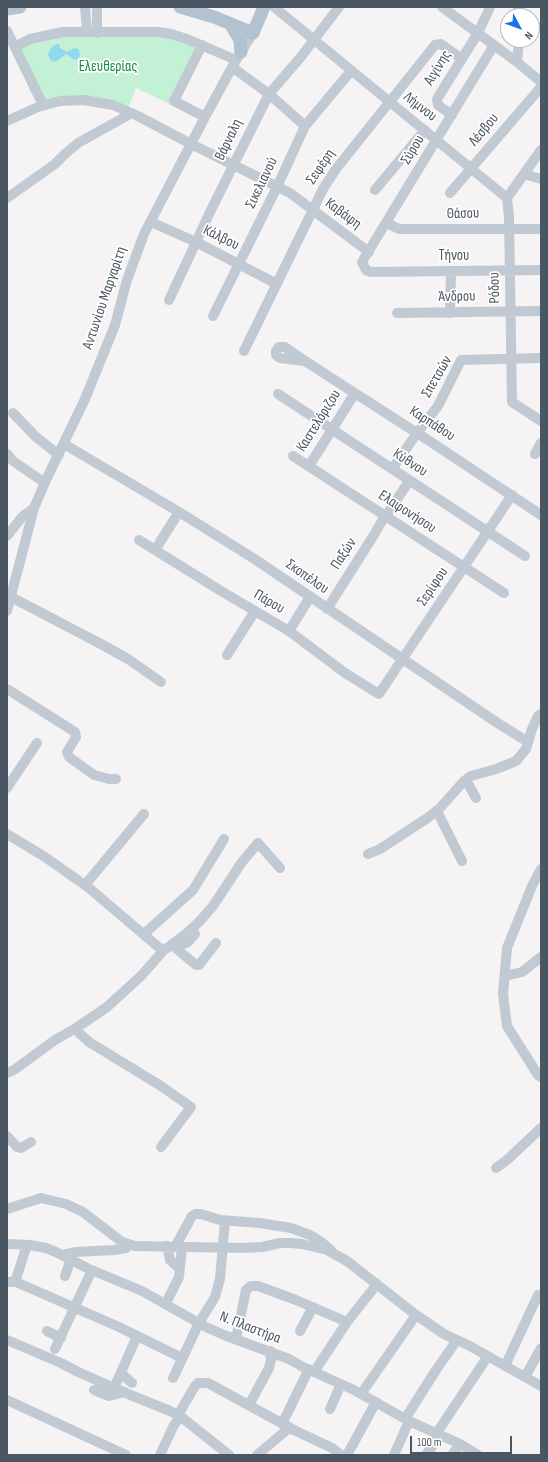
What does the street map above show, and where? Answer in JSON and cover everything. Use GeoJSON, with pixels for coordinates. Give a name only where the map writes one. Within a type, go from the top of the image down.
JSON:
{"type":"FeatureCollection","features":[{"type":"Feature","properties":{"kind":"main road"},"geometry":{"type":"LineString","coordinates":[[7,9],[20,7]]}},
{"type":"Feature","properties":{"kind":"main road"},"geometry":{"type":"LineString","coordinates":[[180,7],[212,12],[231,25],[253,33]]}},
{"type":"Feature","properties":{"kind":"main road","name":"Αντωνίου Μαργαρίτη"},"geometry":{"type":"LineString","coordinates":[[253,33],[264,7]]}},
{"type":"Feature","properties":{"kind":"main road"},"geometry":{"type":"LineString","coordinates":[[231,25],[240,40],[236,60]]}},
{"type":"Feature","properties":{"kind":"street"},"geometry":{"type":"LineString","coordinates":[[85,7],[86,32]]}},
{"type":"Feature","properties":{"kind":"street"},"geometry":{"type":"LineString","coordinates":[[97,7],[97,33]]}},
{"type":"Feature","properties":{"kind":"street","name":"Λήμνου"},"geometry":{"type":"LineString","coordinates":[[274,7],[351,71],[437,139],[507,198]]}},
{"type":"Feature","properties":{"kind":"street"},"geometry":{"type":"LineString","coordinates":[[442,7],[517,62],[541,82]]}},
{"type":"Feature","properties":{"kind":"street","name":"Αιγίνης"},"geometry":{"type":"LineString","coordinates":[[452,115],[438,105],[437,100],[478,33],[490,7]]}},
{"type":"Feature","properties":{"kind":"street","name":"Βάρναλη"},"geometry":{"type":"LineString","coordinates":[[169,300],[269,94],[313,40],[334,9]]}},
{"type":"Feature","properties":{"kind":"street"},"geometry":{"type":"LineString","coordinates":[[7,31],[43,105]]}},
{"type":"Feature","properties":{"kind":"street"},"geometry":{"type":"LineString","coordinates":[[15,47],[30,40],[63,32],[160,32],[171,34],[202,45],[236,60],[269,94],[305,126]]}},
{"type":"Feature","properties":{"kind":"street","name":"Αντωνίου Μαργαρίτη"},"geometry":{"type":"LineString","coordinates":[[7,611],[34,508],[85,399],[115,325],[136,254],[150,222],[205,117],[236,60],[253,33]]}},
{"type":"Feature","properties":{"kind":"street"},"geometry":{"type":"LineString","coordinates":[[202,45],[174,101],[205,117]]}},
{"type":"Feature","properties":{"kind":"street","name":"Σεφέρη"},"geometry":{"type":"LineString","coordinates":[[244,351],[324,186],[336,169],[435,45],[442,45],[462,59]]}},
{"type":"Feature","properties":{"kind":"street","name":"Σύρου"},"geometry":{"type":"LineString","coordinates":[[366,270],[362,262],[494,45]]}},
{"type":"Feature","properties":{"kind":"street"},"geometry":{"type":"LineString","coordinates":[[517,62],[518,48]]}},
{"type":"Feature","properties":{"kind":"street","name":"Σικελιανού"},"geometry":{"type":"LineString","coordinates":[[213,316],[277,187],[305,126],[351,71]]}},
{"type":"Feature","properties":{"kind":"street","name":"Λέσβου"},"geometry":{"type":"LineString","coordinates":[[450,193],[541,87]]}},
{"type":"Feature","properties":{"kind":"street","name":"Καβάφη"},"geometry":{"type":"LineString","coordinates":[[7,121],[43,105],[66,100],[84,100],[105,103],[132,113],[290,193],[369,252]]}},
{"type":"Feature","properties":{"kind":"street"},"geometry":{"type":"LineString","coordinates":[[7,198],[55,164],[78,142],[132,113]]}},
{"type":"Feature","properties":{"kind":"street"},"geometry":{"type":"LineString","coordinates":[[375,190],[425,130]]}},
{"type":"Feature","properties":{"kind":"street"},"geometry":{"type":"LineString","coordinates":[[507,198],[541,150]]}},
{"type":"Feature","properties":{"kind":"street"},"geometry":{"type":"LineString","coordinates":[[524,174],[541,180]]}},
{"type":"Feature","properties":{"kind":"street","name":"Ρόδου"},"geometry":{"type":"LineString","coordinates":[[507,198],[509,228],[512,402],[541,420]]}},
{"type":"Feature","properties":{"kind":"street","name":"Κάλβου"},"geometry":{"type":"LineString","coordinates":[[150,222],[196,242],[276,284]]}},
{"type":"Feature","properties":{"kind":"street","name":"Θάσου"},"geometry":{"type":"LineString","coordinates":[[387,223],[399,230],[509,228],[541,229]]}},
{"type":"Feature","properties":{"kind":"street","name":"Τήνου"},"geometry":{"type":"LineString","coordinates":[[366,270],[371,272],[541,270]]}},
{"type":"Feature","properties":{"kind":"street"},"geometry":{"type":"LineString","coordinates":[[450,313],[451,271]]}},
{"type":"Feature","properties":{"kind":"street","name":"Άνδρου"},"geometry":{"type":"LineString","coordinates":[[397,314],[541,311]]}},
{"type":"Feature","properties":{"kind":"street","name":"Σπετσών"},"geometry":{"type":"LineString","coordinates":[[417,433],[438,406],[461,360],[541,358]]}},
{"type":"Feature","properties":{"kind":"street","name":"Καρπάθου"},"geometry":{"type":"LineString","coordinates":[[305,360],[541,514]]}},
{"type":"Feature","properties":{"kind":"street","name":"Καστελόριζου"},"geometry":{"type":"LineString","coordinates":[[308,466],[355,393]]}},
{"type":"Feature","properties":{"kind":"street","name":"Κύθνου"},"geometry":{"type":"LineString","coordinates":[[278,394],[525,556]]}},
{"type":"Feature","properties":{"kind":"street"},"geometry":{"type":"LineString","coordinates":[[12,413],[58,456]]}},
{"type":"Feature","properties":{"kind":"street"},"geometry":{"type":"LineString","coordinates":[[392,469],[417,433]]}},
{"type":"Feature","properties":{"kind":"street"},"geometry":{"type":"LineString","coordinates":[[535,454],[541,443]]}},
{"type":"Feature","properties":{"kind":"street","name":"Σκοπέλου"},"geometry":{"type":"LineString","coordinates":[[64,444],[253,558],[403,660],[528,742]]}},
{"type":"Feature","properties":{"kind":"street"},"geometry":{"type":"LineString","coordinates":[[7,454],[13,461],[45,483]]}},
{"type":"Feature","properties":{"kind":"street","name":"Ελαφονήσου"},"geometry":{"type":"LineString","coordinates":[[293,456],[504,593]]}},
{"type":"Feature","properties":{"kind":"street","name":"Παξών"},"geometry":{"type":"LineString","coordinates":[[327,608],[409,480]]}},
{"type":"Feature","properties":{"kind":"street","name":"Σερίφου"},"geometry":{"type":"LineString","coordinates":[[380,694],[512,495]]}},
{"type":"Feature","properties":{"kind":"street"},"geometry":{"type":"LineString","coordinates":[[9,529],[34,508]]}},
{"type":"Feature","properties":{"kind":"street"},"geometry":{"type":"LineString","coordinates":[[155,550],[179,512]]}},
{"type":"Feature","properties":{"kind":"street","name":"Πάρου"},"geometry":{"type":"LineString","coordinates":[[139,540],[289,631],[345,673],[380,694]]}},
{"type":"Feature","properties":{"kind":"street"},"geometry":{"type":"LineString","coordinates":[[11,597],[128,659],[161,682]]}},
{"type":"Feature","properties":{"kind":"street"},"geometry":{"type":"LineString","coordinates":[[289,631],[310,597]]}},
{"type":"Feature","properties":{"kind":"street"},"geometry":{"type":"LineString","coordinates":[[227,655],[255,611]]}},
{"type":"Feature","properties":{"kind":"street"},"geometry":{"type":"LineString","coordinates":[[7,689],[75,732],[76,737],[67,752],[69,757],[94,776],[116,779]]}},
{"type":"Feature","properties":{"kind":"street"},"geometry":{"type":"LineString","coordinates":[[368,854],[384,846],[437,811],[466,780],[478,773],[496,769],[516,761],[522,755],[538,716],[541,714]]}},
{"type":"Feature","properties":{"kind":"street"},"geometry":{"type":"LineString","coordinates":[[7,788],[38,742]]}},
{"type":"Feature","properties":{"kind":"street"},"geometry":{"type":"LineString","coordinates":[[466,780],[476,798]]}},
{"type":"Feature","properties":{"kind":"street"},"geometry":{"type":"LineString","coordinates":[[437,811],[462,861]]}},
{"type":"Feature","properties":{"kind":"street"},"geometry":{"type":"LineString","coordinates":[[85,885],[144,814]]}},
{"type":"Feature","properties":{"kind":"street"},"geometry":{"type":"LineString","coordinates":[[7,834],[45,857],[85,885],[163,951]]}},
{"type":"Feature","properties":{"kind":"street"},"geometry":{"type":"LineString","coordinates":[[144,934],[193,890],[224,838]]}},
{"type":"Feature","properties":{"kind":"street"},"geometry":{"type":"LineString","coordinates":[[174,946],[213,906],[242,862],[258,843],[280,868]]}},
{"type":"Feature","properties":{"kind":"street"},"geometry":{"type":"LineString","coordinates":[[541,869],[532,886],[507,948],[503,994],[507,1026],[538,1075],[541,1077]]}},
{"type":"Feature","properties":{"kind":"street"},"geometry":{"type":"LineString","coordinates":[[7,1073],[14,1070],[55,1040],[107,1007],[141,976],[163,951],[188,942],[195,934]]}},
{"type":"Feature","properties":{"kind":"street"},"geometry":{"type":"LineString","coordinates":[[174,946],[196,965],[216,943]]}},
{"type":"Feature","properties":{"kind":"street"},"geometry":{"type":"LineString","coordinates":[[505,976],[522,972],[541,957]]}},
{"type":"Feature","properties":{"kind":"street"},"geometry":{"type":"LineString","coordinates":[[76,1028],[79,1033],[89,1042],[161,1086],[191,1107],[161,1147]]}},
{"type":"Feature","properties":{"kind":"street"},"geometry":{"type":"LineString","coordinates":[[496,1168],[507,1160],[541,1128]]}},
{"type":"Feature","properties":{"kind":"street"},"geometry":{"type":"LineString","coordinates":[[7,1136],[17,1148],[21,1148],[31,1142]]}},
{"type":"Feature","properties":{"kind":"street"},"geometry":{"type":"LineString","coordinates":[[7,1209],[41,1198],[66,1204],[82,1212],[114,1236],[129,1245],[135,1246],[223,1249],[262,1247],[280,1243],[290,1243],[302,1244],[334,1254],[347,1261],[416,1315],[444,1334],[488,1356],[541,1386]]}},
{"type":"Feature","properties":{"kind":"street"},"geometry":{"type":"LineString","coordinates":[[180,1269],[170,1260],[175,1247],[192,1216],[196,1214],[225,1221],[260,1223],[291,1228],[315,1238],[327,1246],[334,1254]]}},
{"type":"Feature","properties":{"kind":"street"},"geometry":{"type":"LineString","coordinates":[[173,1378],[199,1323],[216,1294],[220,1279],[225,1221]]}},
{"type":"Feature","properties":{"kind":"street","name":"Ν. Πλαστήρα"},"geometry":{"type":"LineString","coordinates":[[7,1244],[46,1248],[92,1270],[142,1291],[166,1303],[199,1323],[224,1335],[289,1358],[361,1394],[407,1420],[460,1444],[478,1455]]}},
{"type":"Feature","properties":{"kind":"street"},"geometry":{"type":"LineString","coordinates":[[26,1245],[11,1282],[119,1327],[182,1358]]}},
{"type":"Feature","properties":{"kind":"street"},"geometry":{"type":"LineString","coordinates":[[65,1276],[66,1257],[76,1252],[114,1250],[126,1248],[129,1245]]}},
{"type":"Feature","properties":{"kind":"street"},"geometry":{"type":"LineString","coordinates":[[166,1303],[175,1286],[180,1269],[175,1247]]}},
{"type":"Feature","properties":{"kind":"street"},"geometry":{"type":"LineString","coordinates":[[55,1349],[92,1270]]}},
{"type":"Feature","properties":{"kind":"street"},"geometry":{"type":"LineString","coordinates":[[257,1455],[286,1426],[312,1370],[377,1284]]}},
{"type":"Feature","properties":{"kind":"street"},"geometry":{"type":"LineString","coordinates":[[236,1339],[245,1295],[249,1286],[258,1286],[347,1322]]}},
{"type":"Feature","properties":{"kind":"street"},"geometry":{"type":"LineString","coordinates":[[505,1366],[538,1295]]}},
{"type":"Feature","properties":{"kind":"street"},"geometry":{"type":"LineString","coordinates":[[300,1331],[313,1307]]}},
{"type":"Feature","properties":{"kind":"street"},"geometry":{"type":"LineString","coordinates":[[361,1394],[416,1315]]}},
{"type":"Feature","properties":{"kind":"street"},"geometry":{"type":"LineString","coordinates":[[48,1329],[62,1335]]}},
{"type":"Feature","properties":{"kind":"street"},"geometry":{"type":"LineString","coordinates":[[111,1395],[137,1336]]}},
{"type":"Feature","properties":{"kind":"street"},"geometry":{"type":"LineString","coordinates":[[7,1340],[61,1363],[78,1372],[111,1395]]}},
{"type":"Feature","properties":{"kind":"street"},"geometry":{"type":"LineString","coordinates":[[397,1453],[407,1420],[457,1340]]}},
{"type":"Feature","properties":{"kind":"street"},"geometry":{"type":"LineString","coordinates":[[525,1377],[541,1348]]}},
{"type":"Feature","properties":{"kind":"street"},"geometry":{"type":"LineString","coordinates":[[249,1405],[269,1368],[271,1360],[270,1351]]}},
{"type":"Feature","properties":{"kind":"street"},"geometry":{"type":"LineString","coordinates":[[426,1455],[488,1356]]}},
{"type":"Feature","properties":{"kind":"street"},"geometry":{"type":"LineString","coordinates":[[121,1373],[132,1383]]}},
{"type":"Feature","properties":{"kind":"street"},"geometry":{"type":"LineString","coordinates":[[160,1455],[187,1397],[198,1383],[208,1383],[286,1426],[332,1448],[341,1455]]}},
{"type":"Feature","properties":{"kind":"street"},"geometry":{"type":"LineString","coordinates":[[330,1409],[341,1384]]}},
{"type":"Feature","properties":{"kind":"street"},"geometry":{"type":"LineString","coordinates":[[94,1390],[105,1396],[125,1392],[179,1415],[229,1455]]}},
{"type":"Feature","properties":{"kind":"street"},"geometry":{"type":"LineString","coordinates":[[7,1400],[126,1455]]}},
{"type":"Feature","properties":{"kind":"street"},"geometry":{"type":"LineString","coordinates":[[347,1455],[376,1402]]}},
{"type":"Feature","properties":{"kind":"street"},"geometry":{"type":"LineString","coordinates":[[452,1455],[460,1444]]}},
{"type":"Feature","properties":{"kind":"green space","name":"Ελευθερίας"},"geometry":{"type":"Polygon","coordinates":[[[159,32],[202,45],[174,101],[195,116],[136,88],[127,111],[105,103],[43,105],[15,47],[47,35],[159,32]]]}},
{"type":"Feature","properties":{"kind":"water"},"geometry":{"type":"Polygon","coordinates":[[[59,44],[60,48],[67,52],[74,48],[78,49],[80,54],[79,58],[75,60],[66,54],[56,62],[51,61],[48,55],[50,50],[54,45],[59,44]]]}}]}
